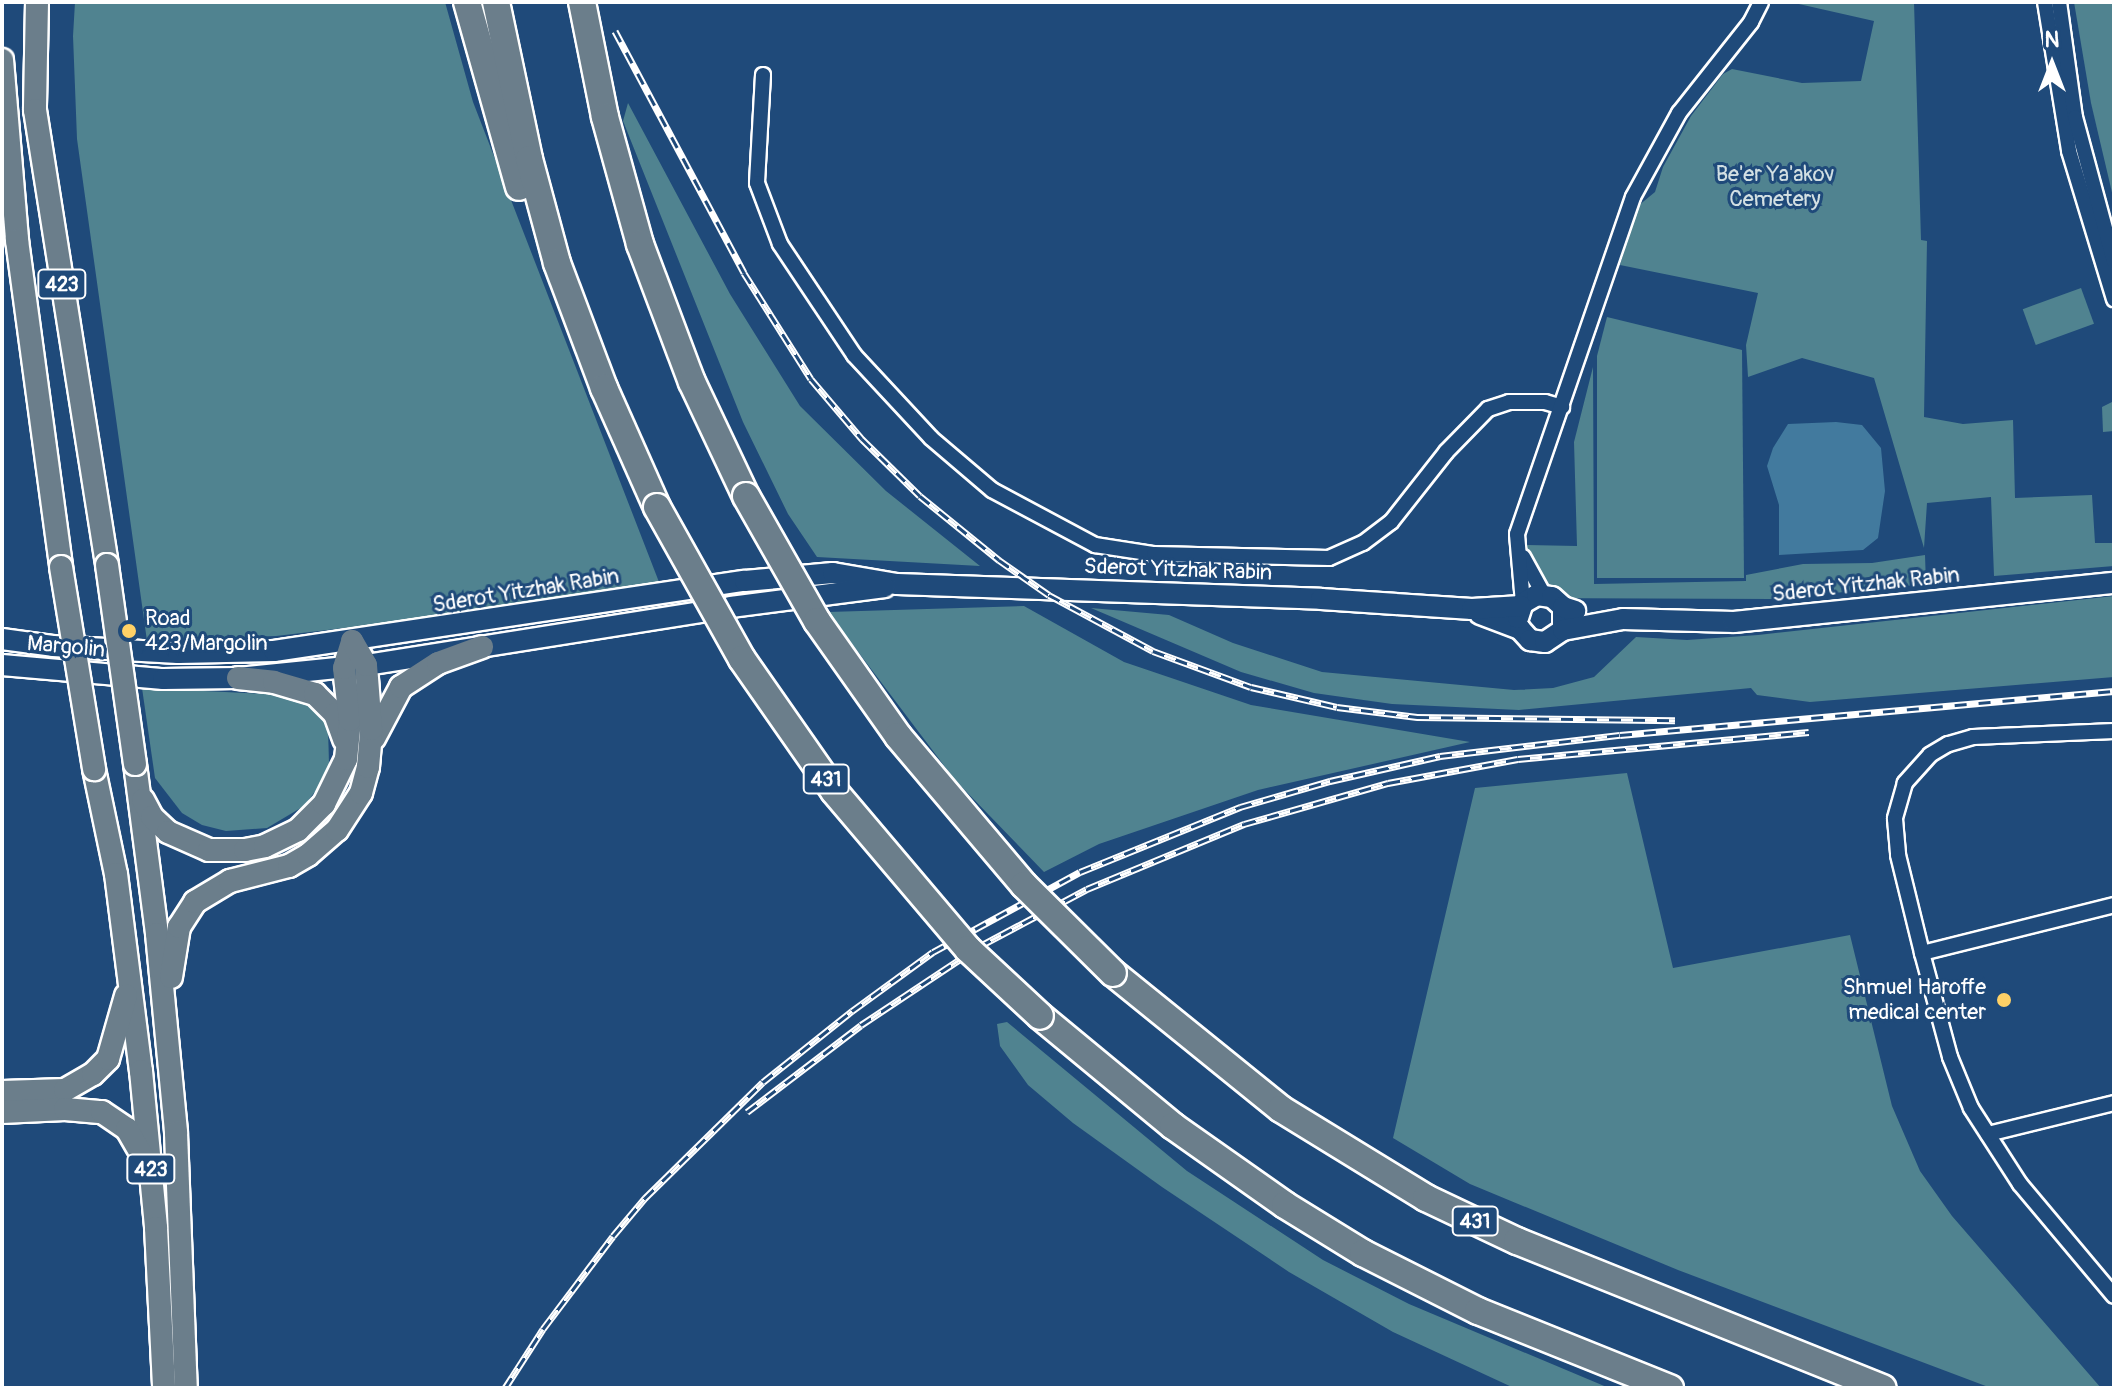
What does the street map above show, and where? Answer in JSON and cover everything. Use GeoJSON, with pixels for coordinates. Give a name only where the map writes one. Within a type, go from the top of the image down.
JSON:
{"type":"FeatureCollection","features":[{"type":"Feature","properties":{"kind":"highway"},"geometry":{"type":"LineString","coordinates":[[467,2],[519,188],[587,346]]}},
{"type":"Feature","properties":{"kind":"highway","name":"431"},"geometry":{"type":"LineString","coordinates":[[496,2],[539,201],[587,346],[657,507],[742,659],[834,791],[968,949],[1040,1016],[1173,1126],[1285,1205],[1363,1253],[1478,1311],[1670,1388]]}},
{"type":"Feature","properties":{"kind":"highway","name":"431"},"geometry":{"type":"LineString","coordinates":[[582,2],[605,117],[640,244],[668,324],[746,496],[817,621],[898,736],[1024,885],[1113,973],[1281,1109],[1426,1198],[1531,1247],[1883,1388]]}},
{"type":"Feature","properties":{"kind":"highway"},"geometry":{"type":"LineString","coordinates":[[599,2],[605,117]]}},
{"type":"Feature","properties":{"kind":"main road","name":"423"},"geometry":{"type":"LineString","coordinates":[[37,2],[35,110],[107,565],[139,794],[167,1034],[181,1225],[186,1388]]}},
{"type":"Feature","properties":{"kind":"main road","name":"423"},"geometry":{"type":"LineString","coordinates":[[2,60],[19,255],[61,567],[94,769],[116,874],[126,951],[152,1176],[164,1388]]}},
{"type":"Feature","properties":{"kind":"main road","name":"Sderot Yitzhak Rabin"},"geometry":{"type":"LineString","coordinates":[[352,641],[779,577],[848,574],[897,584],[1321,599],[1457,609],[1522,604],[1544,595],[1563,607],[1623,619],[1734,622],[2114,583]]}},
{"type":"Feature","properties":{"kind":"main road","name":"Sderot Yitzhak Rabin"},"geometry":{"type":"LineString","coordinates":[[355,666],[897,584]]}},
{"type":"Feature","properties":{"kind":"main road"},"geometry":{"type":"LineString","coordinates":[[1520,629],[1522,604]]}},
{"type":"Feature","properties":{"kind":"main road"},"geometry":{"type":"LineString","coordinates":[[1563,607],[1563,630]]}},
{"type":"Feature","properties":{"kind":"main road","name":"Sderot Yitzhak Rabin"},"geometry":{"type":"LineString","coordinates":[[1457,609],[1520,629],[1537,642],[1552,640],[1563,630],[1623,619]]}},
{"type":"Feature","properties":{"kind":"main road","name":"Margolin"},"geometry":{"type":"LineString","coordinates":[[2,639],[53,646],[178,653],[274,651],[352,641]]}},
{"type":"Feature","properties":{"kind":"main road"},"geometry":{"type":"LineString","coordinates":[[352,641],[371,746]]}},
{"type":"Feature","properties":{"kind":"main road"},"geometry":{"type":"LineString","coordinates":[[167,1034],[173,955],[185,914],[195,902],[218,886],[289,866],[324,843],[361,793],[371,746],[401,687],[438,663],[482,647]]}},
{"type":"Feature","properties":{"kind":"main road","name":"Margolin"},"geometry":{"type":"LineString","coordinates":[[2,665],[163,679],[238,678],[355,666]]}},
{"type":"Feature","properties":{"kind":"main road"},"geometry":{"type":"LineString","coordinates":[[139,794],[152,817],[185,842],[209,850],[245,850],[282,840],[312,819],[324,804],[346,759],[355,666]]}},
{"type":"Feature","properties":{"kind":"main road"},"geometry":{"type":"LineString","coordinates":[[238,678],[274,682],[315,694],[327,704],[340,724],[346,759]]}},
{"type":"Feature","properties":{"kind":"main road"},"geometry":{"type":"LineString","coordinates":[[2,1092],[65,1090],[93,1074],[108,1059],[125,1002],[126,951]]}},
{"type":"Feature","properties":{"kind":"main road"},"geometry":{"type":"LineString","coordinates":[[2,1112],[65,1109],[102,1112],[114,1118],[137,1141],[152,1176]]}},
{"type":"Feature","properties":{"kind":"street"},"geometry":{"type":"LineString","coordinates":[[1522,604],[1517,534],[1641,181],[1679,113],[1751,22],[1761,2]]}},
{"type":"Feature","properties":{"kind":"street"},"geometry":{"type":"LineString","coordinates":[[2045,2],[2069,151],[2114,299]]}},
{"type":"Feature","properties":{"kind":"street"},"geometry":{"type":"LineString","coordinates":[[2059,2],[2075,117],[2114,262]]}},
{"type":"Feature","properties":{"kind":"street"},"geometry":{"type":"LineString","coordinates":[[763,75],[757,183],[780,244],[854,355],[931,438],[992,490],[1095,545],[1154,554],[1329,558],[1363,543],[1391,522],[1446,452],[1488,409],[1509,402],[1545,402],[1562,407]]}},
{"type":"Feature","properties":{"kind":"street"},"geometry":{"type":"LineString","coordinates":[[1517,534],[1526,566],[1544,595]]}},
{"type":"Feature","properties":{"kind":"street"},"geometry":{"type":"LineString","coordinates":[[2114,731],[1973,737],[1948,744],[1915,768],[1905,783],[1895,819],[1898,855],[1922,953],[1950,1057],[1971,1108],[2020,1184],[2114,1296]]}},
{"type":"Feature","properties":{"kind":"street"},"geometry":{"type":"LineString","coordinates":[[1922,953],[2114,905]]}},
{"type":"Feature","properties":{"kind":"street"},"geometry":{"type":"LineString","coordinates":[[1988,1134],[2114,1103]]}},
{"type":"Feature","properties":{"kind":"green space"},"geometry":{"type":"Polygon","coordinates":[[[75,2],[445,2],[473,102],[659,582],[464,614],[276,636],[147,641],[77,139],[73,36],[75,2]]]}},
{"type":"Feature","properties":{"kind":"green space","name":"Be'er Ya'akov Cemetery"},"geometry":{"type":"Polygon","coordinates":[[[1790,2],[1914,2],[1921,240],[1927,241],[1924,417],[1963,424],[2013,420],[2015,498],[2092,495],[2095,543],[2114,543],[2114,566],[1994,576],[1991,497],[1927,503],[1924,548],[1874,378],[1802,358],[1748,377],[1746,345],[1758,293],[1620,265],[1638,206],[1655,192],[1663,167],[1691,116],[1723,74],[1732,69],[1802,83],[1861,81],[1874,21],[1790,2]]]}},
{"type":"Feature","properties":{"kind":"green space"},"geometry":{"type":"Polygon","coordinates":[[[2074,2],[2114,2],[2114,201],[2091,103],[2074,2]]]}},
{"type":"Feature","properties":{"kind":"green space"},"geometry":{"type":"Polygon","coordinates":[[[628,103],[730,294],[800,406],[886,491],[980,566],[817,557],[788,514],[743,422],[623,121],[628,103]]]}},
{"type":"Feature","properties":{"kind":"green space"},"geometry":{"type":"Polygon","coordinates":[[[2081,288],[2094,324],[2036,345],[2023,309],[2081,288]]]}},
{"type":"Feature","properties":{"kind":"green space"},"geometry":{"type":"Polygon","coordinates":[[[1607,317],[1742,350],[1744,578],[1597,578],[1597,356],[1607,317]]]}},
{"type":"Feature","properties":{"kind":"green space"},"geometry":{"type":"Polygon","coordinates":[[[1593,367],[1594,584],[1746,581],[1746,575],[1803,564],[1872,563],[1925,555],[1926,584],[1773,599],[1518,598],[1520,566],[1527,545],[1577,546],[1574,442],[1593,367]]]}},
{"type":"Feature","properties":{"kind":"green space"},"geometry":{"type":"Polygon","coordinates":[[[2114,401],[2114,431],[2103,432],[2102,407],[2114,401]]]}},
{"type":"Feature","properties":{"kind":"green space"},"geometry":{"type":"Polygon","coordinates":[[[2114,596],[2114,677],[1810,702],[1757,695],[1751,688],[1519,710],[1392,704],[1314,693],[1241,672],[1091,608],[1169,615],[1233,643],[1322,672],[1514,690],[1553,688],[1594,677],[1636,637],[1687,640],[1758,635],[2114,596]]]}},
{"type":"Feature","properties":{"kind":"green space"},"geometry":{"type":"Polygon","coordinates":[[[1024,606],[1124,662],[1251,705],[1470,742],[1258,790],[1099,844],[1044,872],[955,780],[828,612],[1024,606]]]}},
{"type":"Feature","properties":{"kind":"green space"},"geometry":{"type":"Polygon","coordinates":[[[142,688],[269,694],[308,705],[321,714],[328,727],[329,764],[320,785],[304,806],[267,828],[226,831],[202,825],[182,813],[155,778],[142,688]]]}},
{"type":"Feature","properties":{"kind":"green space"},"geometry":{"type":"Polygon","coordinates":[[[1627,773],[1673,968],[1850,935],[1892,1106],[1920,1171],[1952,1216],[2101,1388],[1991,1388],[1678,1270],[1470,1184],[1393,1138],[1475,788],[1627,773]]]}},
{"type":"Feature","properties":{"kind":"green space"},"geometry":{"type":"Polygon","coordinates":[[[1007,1022],[1187,1171],[1323,1260],[1409,1304],[1609,1388],[1514,1388],[1393,1332],[1289,1272],[1162,1187],[1073,1123],[1028,1085],[1000,1046],[997,1024],[1007,1022]]]}},
{"type":"Feature","properties":{"kind":"water"},"geometry":{"type":"Polygon","coordinates":[[[1836,422],[1862,425],[1881,448],[1885,491],[1878,538],[1863,550],[1779,555],[1779,505],[1767,466],[1773,448],[1788,424],[1836,422]]]}},
{"type":"Feature","properties":{"kind":"railway"},"geometry":{"type":"LineString","coordinates":[[615,31],[744,273],[811,379],[862,439],[920,496],[999,560],[1049,595],[1153,651],[1251,687],[1337,707],[1417,717],[1675,720]]}},
{"type":"Feature","properties":{"kind":"railway"},"geometry":{"type":"LineString","coordinates":[[505,1388],[543,1329],[645,1198],[763,1082],[933,952],[1080,872],[1240,807],[1330,781],[1440,756],[1620,735],[2114,691]]}},
{"type":"Feature","properties":{"kind":"railway"},"geometry":{"type":"LineString","coordinates":[[747,1112],[861,1025],[980,946],[1087,889],[1244,824],[1388,783],[1518,759],[1809,732]]}},
{"type":"Feature","properties":{"kind":"place","name":"Road 423/Margolin"},"geometry":{"type":"Point","coordinates":[129,631]}},
{"type":"Feature","properties":{"kind":"place","name":"Shmuel Haroffe medical center"},"geometry":{"type":"Point","coordinates":[2004,1000]}}]}
